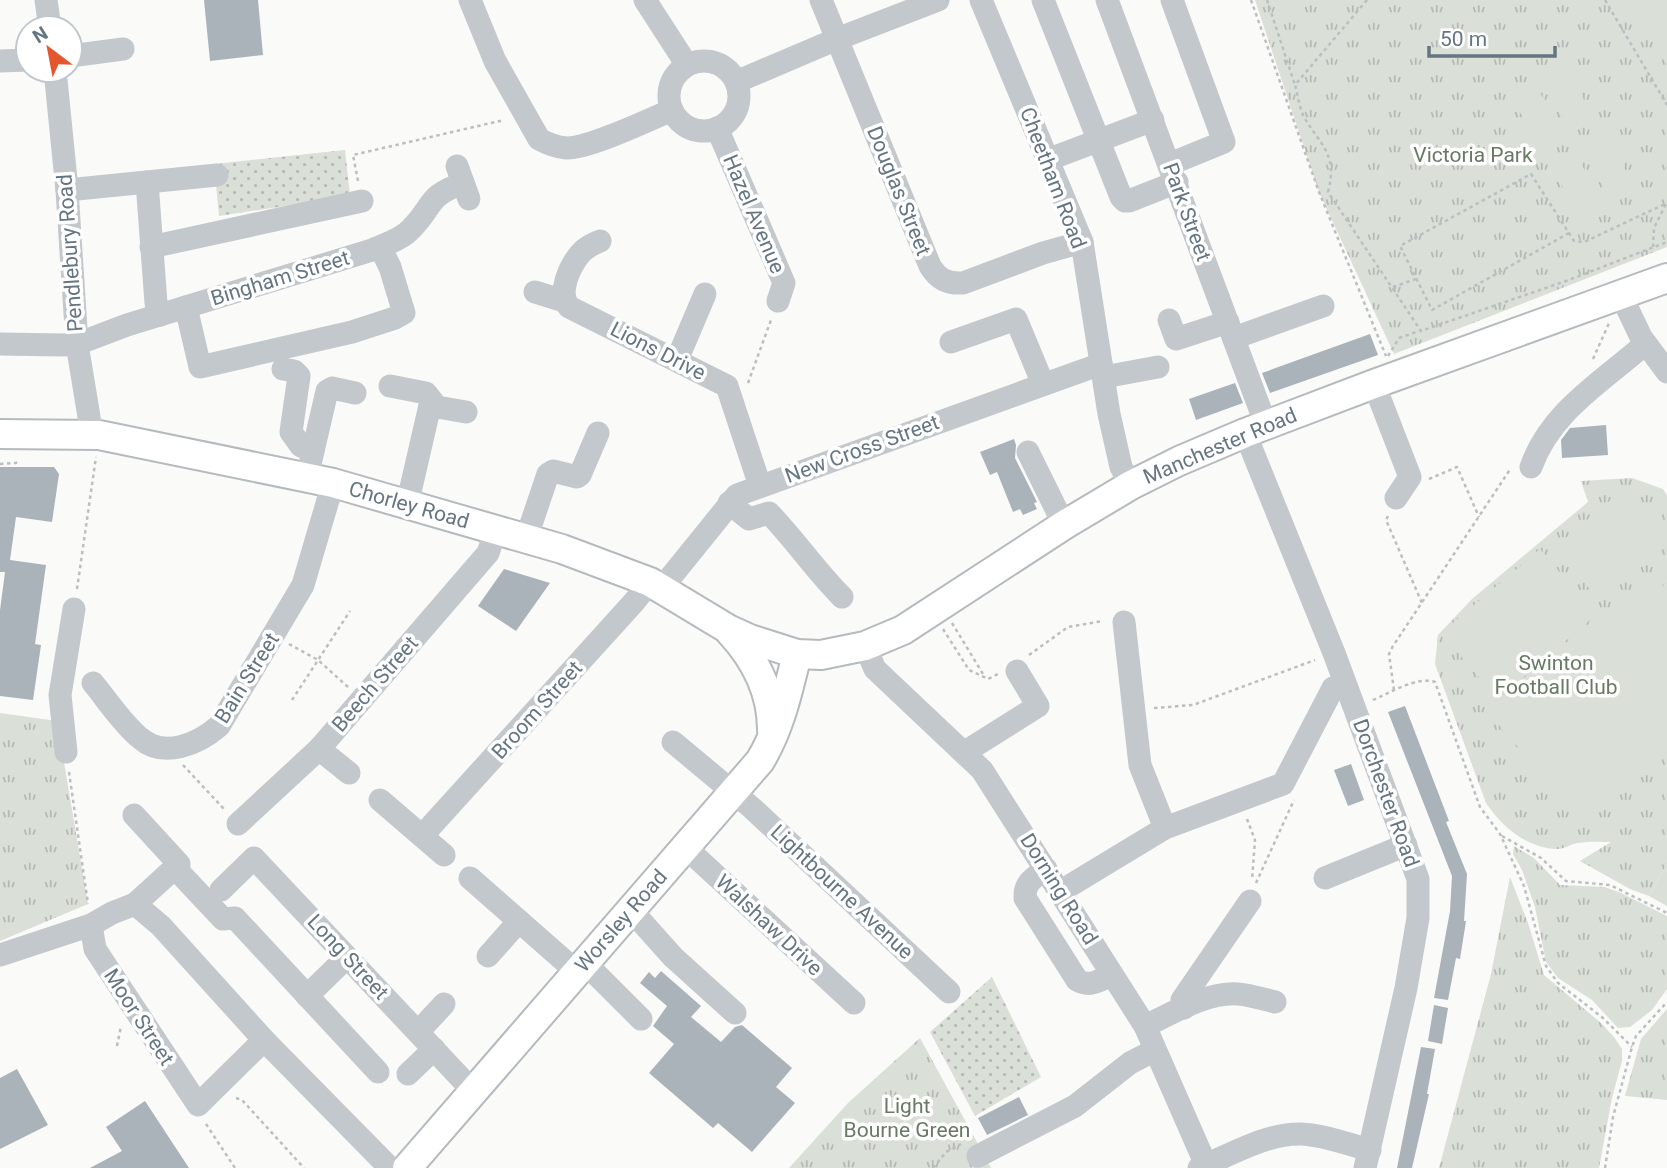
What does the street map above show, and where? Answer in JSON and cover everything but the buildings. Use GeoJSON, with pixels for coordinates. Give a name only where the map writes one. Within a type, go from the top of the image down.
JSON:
{"type":"FeatureCollection","features":[{"type":"Feature","properties":{"kind":"main road","name":"Manchester Road"},"geometry":{"type":"LineString","coordinates":[[797,654],[828,654],[883,641],[1063,525],[1131,485],[1255,429],[1667,278]]}},
{"type":"Feature","properties":{"kind":"main road","name":"Chorley Road"},"geometry":{"type":"LineString","coordinates":[[0,434],[95,435],[318,470],[407,505],[562,549],[655,585],[728,629],[750,639],[797,654]]}},
{"type":"Feature","properties":{"kind":"main road"},"geometry":{"type":"LineString","coordinates":[[728,629],[749,654],[764,684],[770,707],[771,742]]}},
{"type":"Feature","properties":{"kind":"main road","name":"Worsley Road"},"geometry":{"type":"LineString","coordinates":[[419,1164],[472,1090],[760,761],[771,742],[797,654]]}},
{"type":"Feature","properties":{"kind":"street"},"geometry":{"type":"LineString","coordinates":[[470,0],[495,61],[540,139],[552,146],[568,148],[584,145],[672,110]]}},
{"type":"Feature","properties":{"kind":"street"},"geometry":{"type":"LineString","coordinates":[[645,0],[687,65]]}},
{"type":"Feature","properties":{"kind":"street","name":"Douglas Street"},"geometry":{"type":"LineString","coordinates":[[821,0],[924,254],[935,275],[952,284],[963,283],[1043,253],[1082,242]]}},
{"type":"Feature","properties":{"kind":"street"},"geometry":{"type":"LineString","coordinates":[[736,82],[911,5],[938,0]]}},
{"type":"Feature","properties":{"kind":"street","name":"Cheetham Road"},"geometry":{"type":"LineString","coordinates":[[981,0],[1082,242],[1102,370],[1121,467],[1131,485]]}},
{"type":"Feature","properties":{"kind":"street"},"geometry":{"type":"LineString","coordinates":[[1043,0],[1125,201],[1224,142],[1172,0]]}},
{"type":"Feature","properties":{"kind":"street","name":"Park Street"},"geometry":{"type":"LineString","coordinates":[[1107,0],[1231,330],[1255,429]]}},
{"type":"Feature","properties":{"kind":"street"},"geometry":{"type":"LineString","coordinates":[[84,54],[123,48]]}},
{"type":"Feature","properties":{"kind":"street"},"geometry":{"type":"LineString","coordinates":[[709,61],[730,72],[736,82],[738,103],[727,122],[717,128],[696,130],[686,126],[672,110],[669,100],[673,80],[687,65],[709,61]]}},
{"type":"Feature","properties":{"kind":"street","name":"Pendlebury Road"},"geometry":{"type":"LineString","coordinates":[[56,84],[67,190],[77,344],[95,435]]}},
{"type":"Feature","properties":{"kind":"street"},"geometry":{"type":"LineString","coordinates":[[1047,160],[1153,120]]}},
{"type":"Feature","properties":{"kind":"street","name":"Hazel Avenue"},"geometry":{"type":"LineString","coordinates":[[717,128],[784,283],[778,301]]}},
{"type":"Feature","properties":{"kind":"street"},"geometry":{"type":"LineString","coordinates":[[67,190],[217,175]]}},
{"type":"Feature","properties":{"kind":"street"},"geometry":{"type":"LineString","coordinates":[[147,182],[156,303],[160,315]]}},
{"type":"Feature","properties":{"kind":"street","name":"Bingham Street"},"geometry":{"type":"LineString","coordinates":[[0,344],[77,344],[160,315],[380,247],[412,229],[432,199],[463,183]]}},
{"type":"Feature","properties":{"kind":"street"},"geometry":{"type":"LineString","coordinates":[[151,247],[362,201]]}},
{"type":"Feature","properties":{"kind":"street"},"geometry":{"type":"LineString","coordinates":[[564,301],[563,292],[567,277],[579,255],[600,240]]}},
{"type":"Feature","properties":{"kind":"street"},"geometry":{"type":"LineString","coordinates":[[186,307],[200,367],[352,332],[404,313],[390,267],[380,247]]}},
{"type":"Feature","properties":{"kind":"street","name":"Lions Drive"},"geometry":{"type":"LineString","coordinates":[[535,292],[564,301],[569,307],[727,386],[760,486]]}},
{"type":"Feature","properties":{"kind":"street"},"geometry":{"type":"LineString","coordinates":[[677,360],[705,294]]}},
{"type":"Feature","properties":{"kind":"street"},"geometry":{"type":"LineString","coordinates":[[1621,295],[1645,344],[1667,372]]}},
{"type":"Feature","properties":{"kind":"street"},"geometry":{"type":"LineString","coordinates":[[1169,320],[1177,340],[1231,330],[1323,306]]}},
{"type":"Feature","properties":{"kind":"street"},"geometry":{"type":"LineString","coordinates":[[951,342],[1016,319],[1043,384]]}},
{"type":"Feature","properties":{"kind":"street"},"geometry":{"type":"LineString","coordinates":[[1521,468],[1552,426],[1645,344]]}},
{"type":"Feature","properties":{"kind":"street","name":"New Cross Street"},"geometry":{"type":"LineString","coordinates":[[655,585],[737,495],[1043,384],[1102,370],[1158,367]]}},
{"type":"Feature","properties":{"kind":"street"},"geometry":{"type":"LineString","coordinates":[[283,369],[299,376],[291,432],[318,470]]}},
{"type":"Feature","properties":{"kind":"street"},"geometry":{"type":"LineString","coordinates":[[1374,384],[1410,477],[1396,498]]}},
{"type":"Feature","properties":{"kind":"street"},"geometry":{"type":"LineString","coordinates":[[390,386],[426,393],[437,407],[466,412]]}},
{"type":"Feature","properties":{"kind":"street","name":"Bain Street"},"geometry":{"type":"LineString","coordinates":[[169,750],[204,738],[219,726],[303,585],[327,391],[332,388],[355,393]]}},
{"type":"Feature","properties":{"kind":"street"},"geometry":{"type":"LineString","coordinates":[[407,505],[431,401]]}},
{"type":"Feature","properties":{"kind":"street","name":"Dorchester Road"},"geometry":{"type":"LineString","coordinates":[[1255,429],[1345,684],[1418,879],[1418,918],[1406,988],[1367,1159]]}},
{"type":"Feature","properties":{"kind":"street"},"geometry":{"type":"LineString","coordinates":[[526,539],[548,474],[553,471],[577,477],[580,475],[598,433]]}},
{"type":"Feature","properties":{"kind":"street"},"geometry":{"type":"LineString","coordinates":[[1028,452],[1063,525]]}},
{"type":"Feature","properties":{"kind":"street"},"geometry":{"type":"LineString","coordinates":[[729,503],[749,519],[769,513],[842,597]]}},
{"type":"Feature","properties":{"kind":"street","name":"Beech Street"},"geometry":{"type":"LineString","coordinates":[[238,824],[319,749],[362,700],[488,554],[496,530]]}},
{"type":"Feature","properties":{"kind":"street","name":"Broom Street"},"geometry":{"type":"LineString","coordinates":[[422,836],[634,603],[655,585]]}},
{"type":"Feature","properties":{"kind":"street"},"geometry":{"type":"LineString","coordinates":[[66,752],[60,695],[74,609]]}},
{"type":"Feature","properties":{"kind":"street"},"geometry":{"type":"LineString","coordinates":[[1124,622],[1140,765],[1165,828]]}},
{"type":"Feature","properties":{"kind":"street","name":"Dorning Road"},"geometry":{"type":"LineString","coordinates":[[865,646],[875,668],[982,770],[1061,891],[1145,1026],[1203,1166]]}},
{"type":"Feature","properties":{"kind":"street"},"geometry":{"type":"LineString","coordinates":[[965,752],[1038,706],[1015,669]]}},
{"type":"Feature","properties":{"kind":"street"},"geometry":{"type":"LineString","coordinates":[[93,683],[141,739],[169,750]]}},
{"type":"Feature","properties":{"kind":"street"},"geometry":{"type":"LineString","coordinates":[[1061,891],[1165,828],[1283,784],[1334,688],[1345,684]]}},
{"type":"Feature","properties":{"kind":"street","name":"Lightbourne Avenue"},"geometry":{"type":"LineString","coordinates":[[673,741],[734,793],[949,992]]}},
{"type":"Feature","properties":{"kind":"street"},"geometry":{"type":"LineString","coordinates":[[319,749],[349,773]]}},
{"type":"Feature","properties":{"kind":"street"},"geometry":{"type":"LineString","coordinates":[[380,800],[444,855]]}},
{"type":"Feature","properties":{"kind":"street"},"geometry":{"type":"LineString","coordinates":[[0,955],[91,925],[112,913],[135,905],[179,864],[134,815]]}},
{"type":"Feature","properties":{"kind":"street"},"geometry":{"type":"LineString","coordinates":[[1325,878],[1406,845]]}},
{"type":"Feature","properties":{"kind":"street","name":"Walshaw Drive"},"geometry":{"type":"LineString","coordinates":[[685,847],[854,1003]]}},
{"type":"Feature","properties":{"kind":"street","name":"Long Street"},"geometry":{"type":"LineString","coordinates":[[221,890],[254,858],[472,1090]]}},
{"type":"Feature","properties":{"kind":"street"},"geometry":{"type":"LineString","coordinates":[[175,868],[223,919],[234,918],[379,1072]]}},
{"type":"Feature","properties":{"kind":"street"},"geometry":{"type":"LineString","coordinates":[[1046,869],[1030,881],[1025,889],[1026,898],[1077,980],[1083,984],[1093,984],[1112,975]]}},
{"type":"Feature","properties":{"kind":"street"},"geometry":{"type":"LineString","coordinates":[[470,878],[641,1019]]}},
{"type":"Feature","properties":{"kind":"street"},"geometry":{"type":"LineString","coordinates":[[1184,1008],[1182,1000],[1250,901]]}},
{"type":"Feature","properties":{"kind":"street"},"geometry":{"type":"LineString","coordinates":[[135,905],[160,926],[264,1040],[390,1168]]}},
{"type":"Feature","properties":{"kind":"street"},"geometry":{"type":"LineString","coordinates":[[631,910],[673,957],[735,1013]]}},
{"type":"Feature","properties":{"kind":"street"},"geometry":{"type":"LineString","coordinates":[[488,956],[519,921]]}},
{"type":"Feature","properties":{"kind":"street","name":"Moor Street"},"geometry":{"type":"LineString","coordinates":[[91,925],[95,949],[198,1105]]}},
{"type":"Feature","properties":{"kind":"street"},"geometry":{"type":"LineString","coordinates":[[1215,954],[1220,995]]}},
{"type":"Feature","properties":{"kind":"street"},"geometry":{"type":"LineString","coordinates":[[307,996],[348,957]]}},
{"type":"Feature","properties":{"kind":"street"},"geometry":{"type":"LineString","coordinates":[[1145,1026],[1220,995],[1240,994],[1275,1002]]}},
{"type":"Feature","properties":{"kind":"street"},"geometry":{"type":"LineString","coordinates":[[418,1032],[444,1003]]}},
{"type":"Feature","properties":{"kind":"street"},"geometry":{"type":"LineString","coordinates":[[198,1105],[264,1040]]}},
{"type":"Feature","properties":{"kind":"street"},"geometry":{"type":"LineString","coordinates":[[408,1074],[434,1049]]}},
{"type":"Feature","properties":{"kind":"street"},"geometry":{"type":"LineString","coordinates":[[978,1156],[1074,1106],[1130,1063],[1155,1050]]}},
{"type":"Feature","properties":{"kind":"street"},"geometry":{"type":"LineString","coordinates":[[1203,1166],[1285,1135],[1311,1135],[1367,1159]]}},
{"type":"Feature","properties":{"kind":"path"},"geometry":{"type":"LineString","coordinates":[[1251,0],[1319,192],[1387,359],[1399,338],[1566,281],[1667,242]]}},
{"type":"Feature","properties":{"kind":"path"},"geometry":{"type":"LineString","coordinates":[[1267,0],[1303,115],[1325,147],[1333,173],[1328,191],[1421,331]]}},
{"type":"Feature","properties":{"kind":"path"},"geometry":{"type":"LineString","coordinates":[[1295,85],[1367,0]]}},
{"type":"Feature","properties":{"kind":"path"},"geometry":{"type":"LineString","coordinates":[[1605,0],[1667,105]]}},
{"type":"Feature","properties":{"kind":"path"},"geometry":{"type":"LineString","coordinates":[[362,201],[353,155],[526,115]]}},
{"type":"Feature","properties":{"kind":"path"},"geometry":{"type":"LineString","coordinates":[[1569,233],[1432,310],[1401,246],[1531,174],[1569,233],[1574,241],[1584,242],[1667,203]]}},
{"type":"Feature","properties":{"kind":"path"},"geometry":{"type":"LineString","coordinates":[[1653,247],[1654,228],[1667,203]]}},
{"type":"Feature","properties":{"kind":"path"},"geometry":{"type":"LineString","coordinates":[[1393,287],[1416,279]]}},
{"type":"Feature","properties":{"kind":"path"},"geometry":{"type":"LineString","coordinates":[[1587,367],[1595,357],[1621,295]]}},
{"type":"Feature","properties":{"kind":"path"},"geometry":{"type":"LineString","coordinates":[[747,388],[778,301]]}},
{"type":"Feature","properties":{"kind":"path"},"geometry":{"type":"LineString","coordinates":[[74,609],[95,435]]}},
{"type":"Feature","properties":{"kind":"path"},"geometry":{"type":"LineString","coordinates":[[1410,477],[1425,480],[1457,467],[1479,517]]}},
{"type":"Feature","properties":{"kind":"path"},"geometry":{"type":"LineString","coordinates":[[1394,691],[1389,654],[1479,517],[1521,468]]}},
{"type":"Feature","properties":{"kind":"path"},"geometry":{"type":"LineString","coordinates":[[1396,498],[1386,520],[1422,603]]}},
{"type":"Feature","properties":{"kind":"path"},"geometry":{"type":"LineString","coordinates":[[937,608],[985,677]]}},
{"type":"Feature","properties":{"kind":"path"},"geometry":{"type":"LineString","coordinates":[[937,608],[969,670],[988,679],[1015,669],[1068,626],[1110,620],[1124,622]]}},
{"type":"Feature","properties":{"kind":"path"},"geometry":{"type":"LineString","coordinates":[[292,701],[350,611]]}},
{"type":"Feature","properties":{"kind":"path"},"geometry":{"type":"LineString","coordinates":[[274,636],[318,660],[362,700]]}},
{"type":"Feature","properties":{"kind":"path"},"geometry":{"type":"LineString","coordinates":[[1135,709],[1193,705],[1334,653]]}},
{"type":"Feature","properties":{"kind":"path"},"geometry":{"type":"LineString","coordinates":[[1355,710],[1394,691],[1426,680],[1436,684],[1480,807],[1500,834],[1517,869],[1550,973],[1558,983],[1603,1018],[1632,1047]]}},
{"type":"Feature","properties":{"kind":"path"},"geometry":{"type":"LineString","coordinates":[[169,750],[238,824]]}},
{"type":"Feature","properties":{"kind":"path"},"geometry":{"type":"LineString","coordinates":[[66,752],[91,925]]}},
{"type":"Feature","properties":{"kind":"path"},"geometry":{"type":"LineString","coordinates":[[1240,801],[1255,840],[1251,892],[1296,796],[1290,772]]}},
{"type":"Feature","properties":{"kind":"path"},"geometry":{"type":"LineString","coordinates":[[1500,834],[1541,858],[1566,881],[1611,885],[1667,913]]}},
{"type":"Feature","properties":{"kind":"path"},"geometry":{"type":"LineString","coordinates":[[1605,1168],[1613,1117],[1636,1036],[1667,1002]]}},
{"type":"Feature","properties":{"kind":"path"},"geometry":{"type":"LineString","coordinates":[[221,1083],[238,1100],[242,1100],[304,1168]]}},
{"type":"Feature","properties":{"kind":"path"},"geometry":{"type":"LineString","coordinates":[[198,1105],[200,1114],[235,1168]]}},
{"type":"Feature","properties":{"kind":"path"},"geometry":{"type":"LineString","coordinates":[[933,1168],[946,1152],[965,1142],[973,1146],[978,1156]]}},
{"type":"Feature","properties":{"kind":"green space","name":"Victoria Park"},"geometry":{"type":"Polygon","coordinates":[[[1255,0],[1667,0],[1667,247],[1394,354],[1319,192],[1255,0]]]}},
{"type":"Feature","properties":{"kind":"green space"},"geometry":{"type":"Polygon","coordinates":[[[1643,0],[1667,0],[1667,64],[1631,8],[1643,0]]]}},
{"type":"Feature","properties":{"kind":"green space"},"geometry":{"type":"Polygon","coordinates":[[[1563,62],[1592,114],[1568,127],[1539,76],[1563,62]]]}},
{"type":"Feature","properties":{"kind":"green space"},"geometry":{"type":"Polygon","coordinates":[[[1532,79],[1562,131],[1538,144],[1509,93],[1532,79]]]}},
{"type":"Feature","properties":{"kind":"green space"},"geometry":{"type":"Polygon","coordinates":[[[1604,134],[1634,185],[1610,199],[1580,148],[1604,134]]]}},
{"type":"Feature","properties":{"kind":"green space"},"geometry":{"type":"Polygon","coordinates":[[[345,150],[350,196],[219,216],[214,164],[345,150]]]}},
{"type":"Feature","properties":{"kind":"green space"},"geometry":{"type":"Polygon","coordinates":[[[1574,151],[1603,203],[1580,216],[1550,165],[1574,151]]]}},
{"type":"Feature","properties":{"kind":"green space","name":"Swinton Football Club"},"geometry":{"type":"Polygon","coordinates":[[[1632,478],[1663,489],[1667,495],[1667,864],[1649,896],[1630,889],[1580,861],[1611,842],[1582,842],[1560,849],[1546,848],[1516,835],[1500,820],[1486,803],[1435,664],[1438,635],[1472,599],[1588,502],[1581,481],[1632,478]]]}},
{"type":"Feature","properties":{"kind":"green space"},"geometry":{"type":"Polygon","coordinates":[[[1620,492],[1665,544],[1599,600],[1555,547],[1620,492]]]}},
{"type":"Feature","properties":{"kind":"green space"},"geometry":{"type":"Polygon","coordinates":[[[1540,549],[1596,615],[1498,699],[1441,633],[1540,549]]]}},
{"type":"Feature","properties":{"kind":"green space"},"geometry":{"type":"Polygon","coordinates":[[[1655,576],[1667,590],[1667,754],[1585,825],[1492,717],[1655,576]]]}},
{"type":"Feature","properties":{"kind":"green space"},"geometry":{"type":"Polygon","coordinates":[[[0,713],[57,721],[88,904],[0,941],[0,713]]]}},
{"type":"Feature","properties":{"kind":"green space"},"geometry":{"type":"Polygon","coordinates":[[[1514,846],[1534,858],[1560,885],[1604,887],[1667,916],[1667,989],[1652,1010],[1630,1027],[1618,1028],[1592,1000],[1558,978],[1546,962],[1535,907],[1522,870],[1513,854],[1514,846]]]}},
{"type":"Feature","properties":{"kind":"green space"},"geometry":{"type":"Polygon","coordinates":[[[1667,864],[1667,906],[1649,896],[1667,864]]]}},
{"type":"Feature","properties":{"kind":"green space"},"geometry":{"type":"Polygon","coordinates":[[[1510,877],[1544,975],[1601,1023],[1622,1049],[1622,1061],[1599,1168],[1439,1168],[1491,974],[1510,877]]]}},
{"type":"Feature","properties":{"kind":"green space"},"geometry":{"type":"Polygon","coordinates":[[[992,977],[1041,1077],[975,1116],[930,1032],[992,977]]]}},
{"type":"Feature","properties":{"kind":"green space"},"geometry":{"type":"Polygon","coordinates":[[[1667,1009],[1667,1100],[1625,1096],[1641,1039],[1667,1009]]]}},
{"type":"Feature","properties":{"kind":"green space","name":"Light Bourne Green"},"geometry":{"type":"Polygon","coordinates":[[[920,1038],[991,1168],[789,1168],[848,1103],[920,1038]]]}}]}
